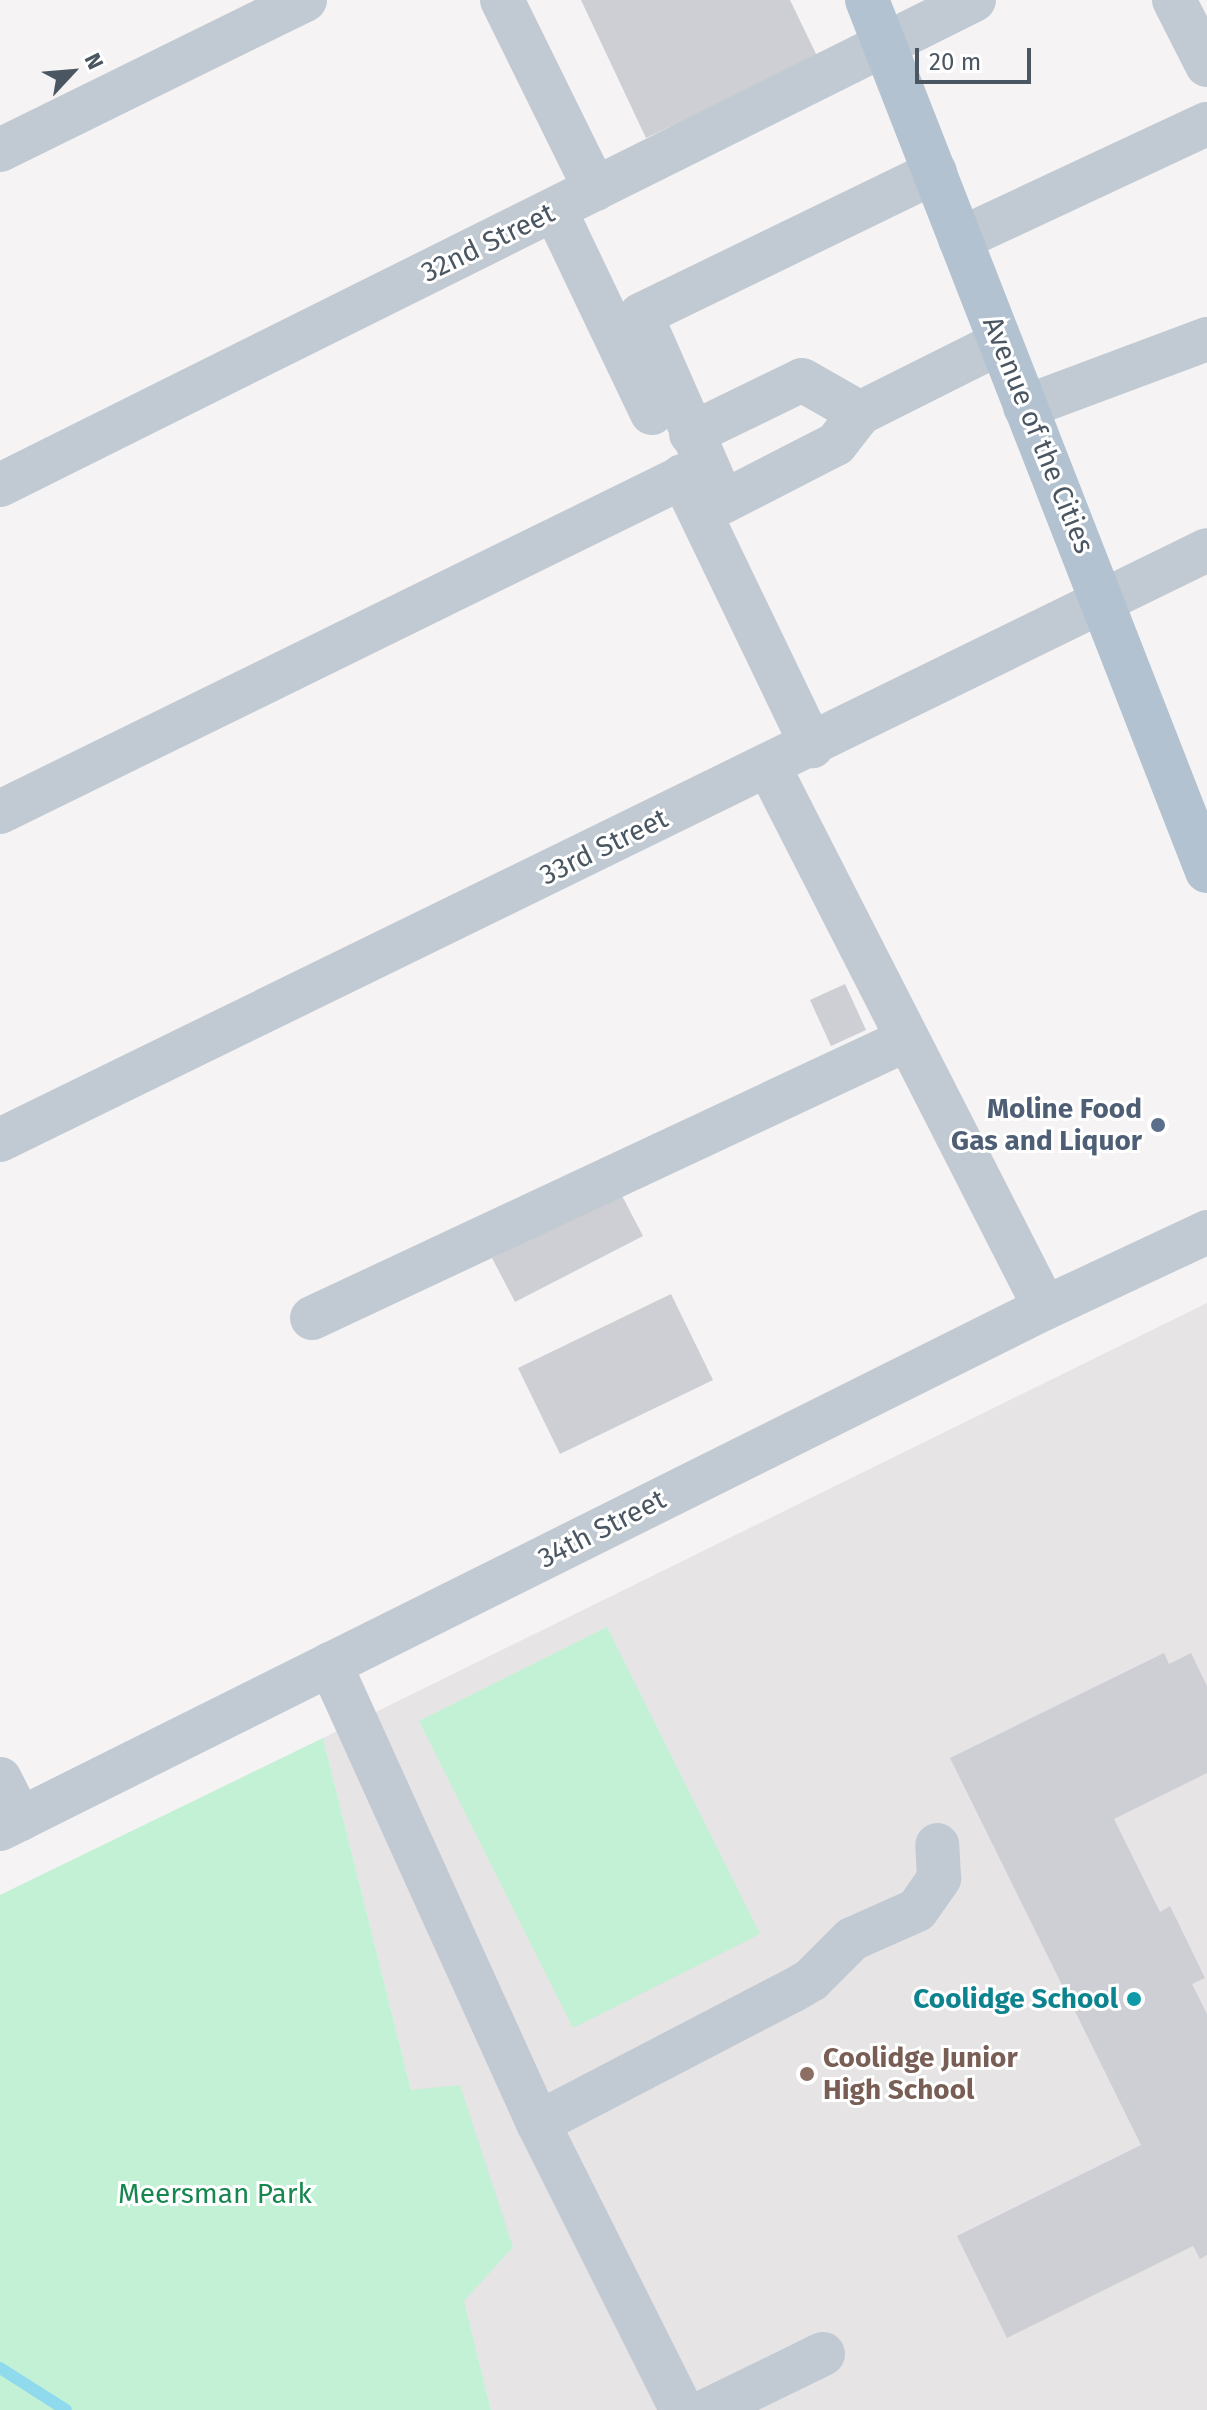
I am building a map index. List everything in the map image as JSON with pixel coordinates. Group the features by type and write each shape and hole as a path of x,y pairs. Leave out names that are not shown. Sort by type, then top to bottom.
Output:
{"main road":[{"name":"Avenue of the Cities","path":"867,0 1207,871"}],"street":[{"path":"0,150 305,0"},
{"path":"502,0 595,189"},
{"name":"32nd Street","path":"0,485 886,47 974,0"},
{"path":"1174,0 1207,65"},
{"path":"960,239 1207,124"},
{"path":"935,172 641,315 723,502 836,444 860,413 1000,343"},
{"path":"555,210 812,746"},
{"path":"1025,407 1207,339"},
{"path":"691,434 802,380 860,413"},
{"path":"0,812 683,477"},
{"name":"33rd Street","path":"0,1140 812,746 1207,550"},
{"path":"769,767 1045,1308"},
{"path":"312,1318 906,1040"},
{"name":"34th Street","path":"10,1824 1045,1308 1207,1232"},
{"path":"330,1664 538,2123 682,2410"},
{"path":"0,1779 10,1824"},
{"path":"538,2123 792,1991 811,1980 852,1939 917,1910 939,1878 937,1845"},
{"path":"708,2410 823,2354"}],"shaded area":[{"name":"Coolidge Junior High School","path":"1207,1303 1207,2410 491,2410 323,1738"}],"green space":[{"path":"607,1627 760,1934 573,2028 419,1721"},
{"name":"Meersman Park","path":"323,1738 411,2090 460,2085 513,2247 464,2301 491,2410 0,2410 0,1895"}],"building":[{"path":"581,0 790,0 818,58 646,138"},
{"path":"845,984 866,1030 831,1046 810,1000"},
{"path":"620,1192 643,1236 515,1302 492,1258"},
{"path":"671,1294 713,1380 560,1454 518,1368"},
{"name":"Coolidge School","path":"1164,1653 1169,1664 1191,1653 1207,1686 1207,1773 1114,1819 1160,1912 1170,1906 1205,1978 1192,1984 1207,2014 1207,2255 1200,2259 1193,2246 1007,2338 957,2236 1141,2145 950,1758"}],"waterway":[{"path":"0,2368 66,2410"}],"place":[{"name":"Moline Food Gas and Liquor","path":"1158,1125"},
{"name":"Coolidge School","path":"1134,1999"},
{"name":"Coolidge Junior High School","path":"807,2074"}]}
